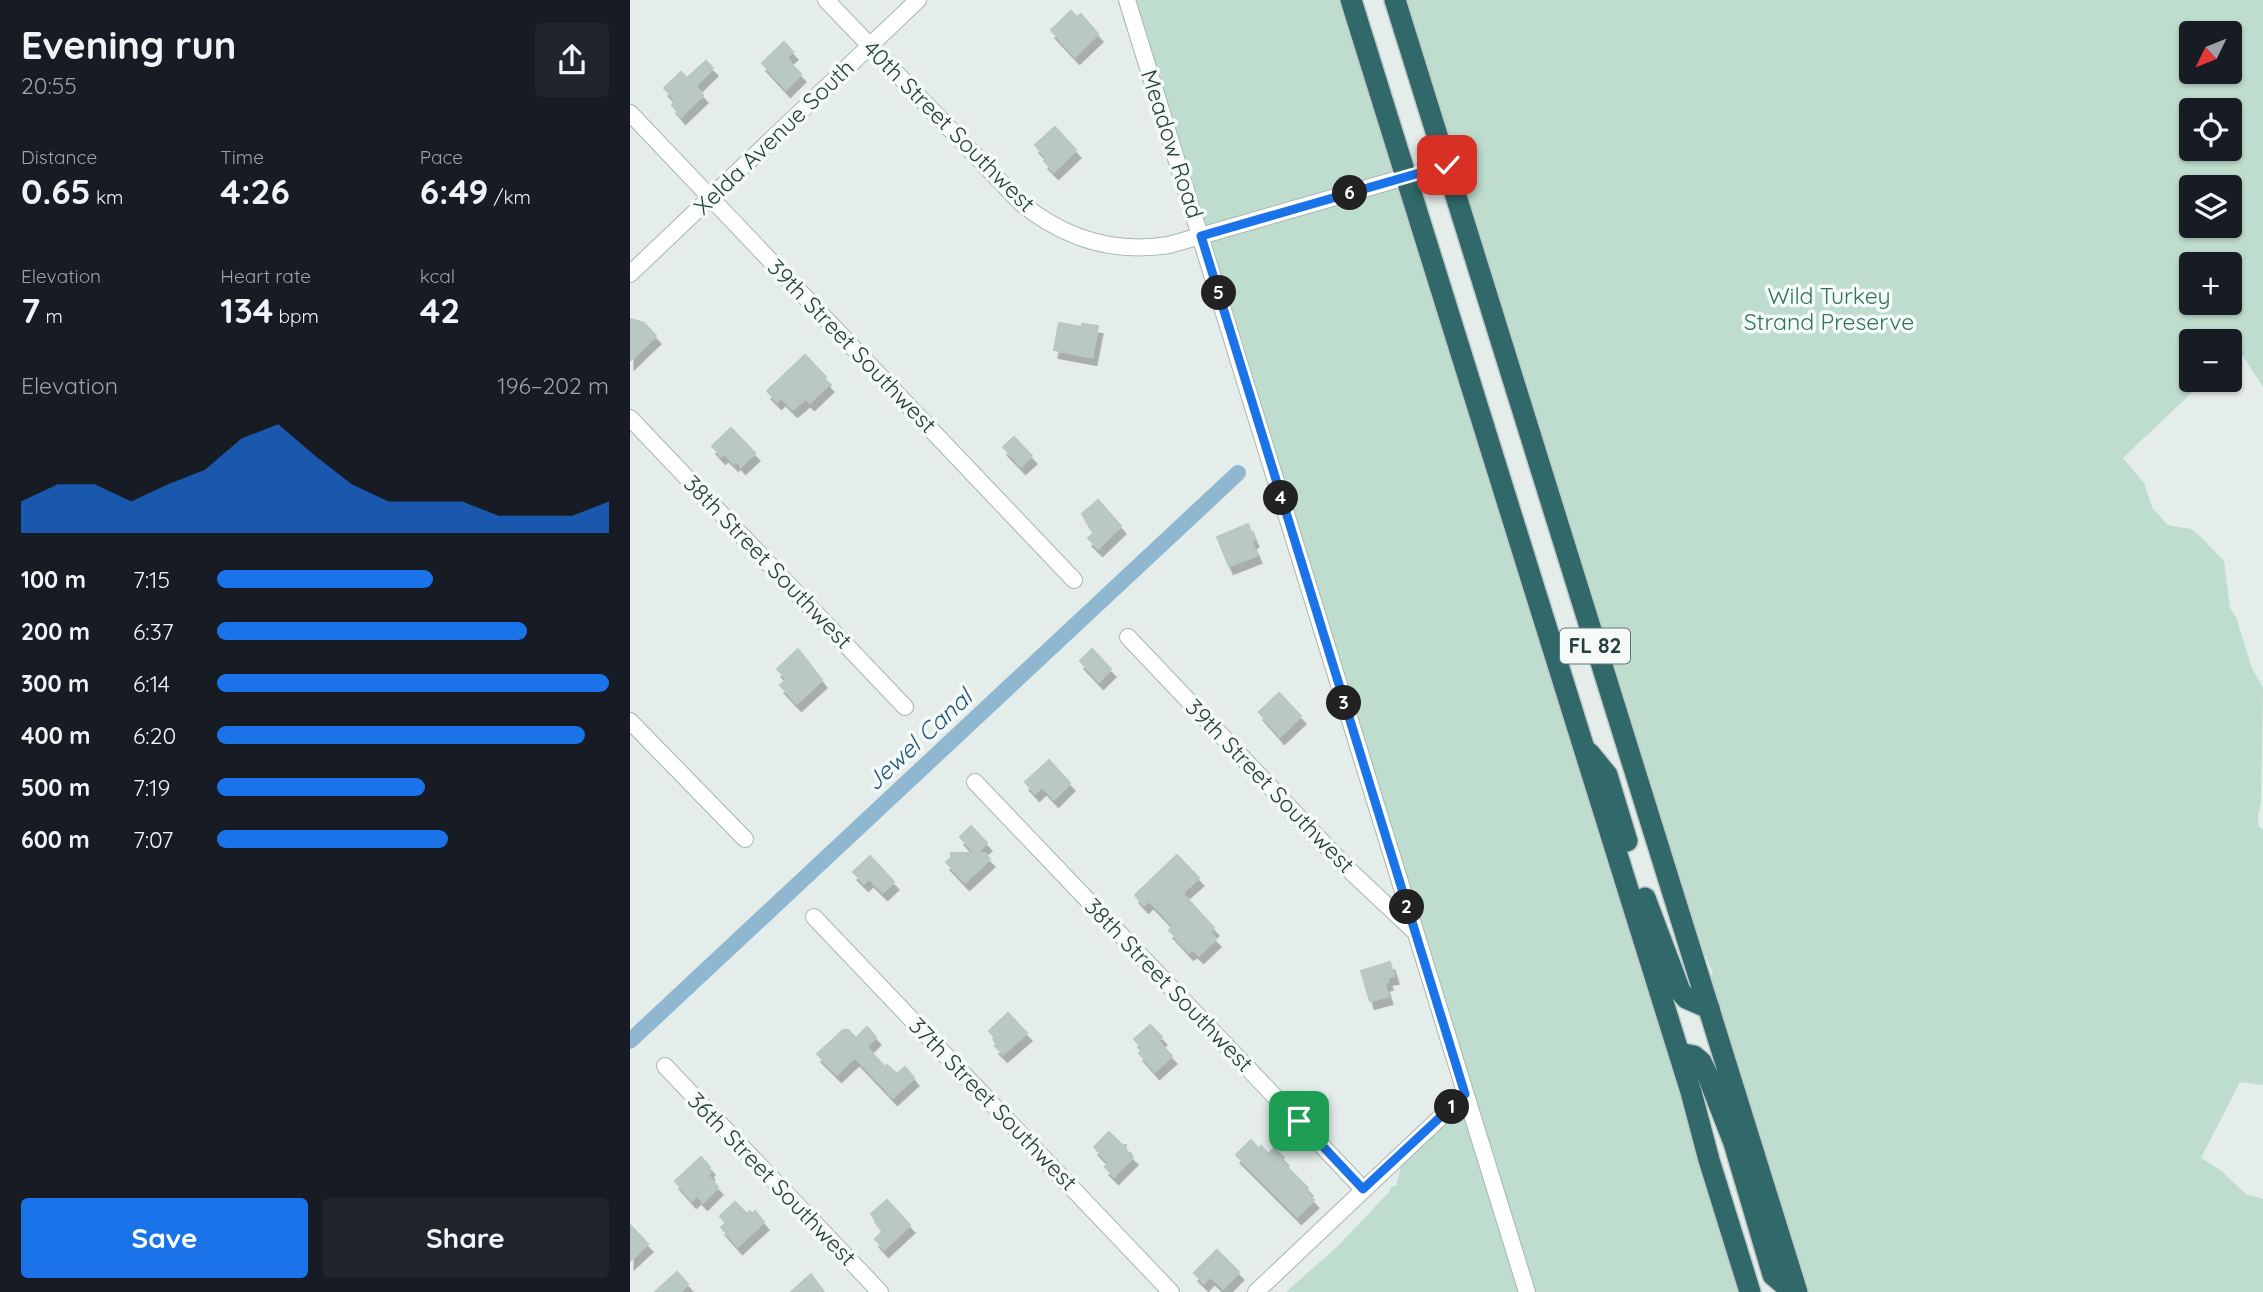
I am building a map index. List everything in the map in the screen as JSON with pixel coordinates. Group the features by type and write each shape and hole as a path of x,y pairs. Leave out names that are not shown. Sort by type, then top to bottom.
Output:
{"highway":[{"name":"FL 82","path":"1351,0 1679,1053 1750,1292"},
{"name":"FL 82","path":"1395,0 1795,1292"},
{"path":"1583,746 1607,775 1648,909 1673,976 1686,998 1709,1008"},
{"path":"1679,1053 1694,1056 1701,1062 1708,1076 1734,1143 1773,1275 1795,1292"}],"street":[{"name":"40th Street Southwest","path":"825,0 1021,203 1050,225 1088,242 1132,248 1169,244 1447,165"},
{"name":"Xelda Avenue South","path":"630,274 918,0"},
{"name":"Meadow Road","path":"1126,0 1527,1292"},
{"name":"39th Street Southwest","path":"630,113 1074,580"},
{"name":"38th Street Southwest","path":"630,418 905,707"},
{"name":"39th Street Southwest","path":"1128,637 1347,868 1415,932"},
{"path":"630,721 745,839"},
{"name":"38th Street Southwest","path":"975,782 1363,1189"},
{"name":"37th Street Southwest","path":"814,917 1171,1292"},
{"name":"36th Street Southwest","path":"665,1066 880,1292"},
{"path":"1256,1292 1465,1094"}],"green space":[{"path":"1122,0 1342,0 1574,744 1572,746 1576,751 1671,1054 1669,1059 1673,1060 1742,1292 1286,1292 1339,1245 1389,1192 1391,1186 1396,1186 1404,1153 1474,1092 1233,337"},
{"name":"Wild Turkey Strand Preserve","path":"1404,0 2263,0 2263,387 2242,355 2242,329 2179,329 2179,392 2192,392 2123,458 2144,483 2153,509 2168,525 2191,529 2224,561 2230,608 2236,617 2252,668 2263,688 2261,803 2258,816 2259,827 2263,829 2263,1085 2240,1082 2201,1158 2219,1169 2246,1194 2263,1199 2263,1292 1806,1292 1717,1008 1719,1003 1715,1002 1708,978 1713,974 1706,956 1697,945"}],"building":[{"path":"1071,11 1077,17 1081,14 1098,34 1075,56 1051,30"},
{"path":"784,42 793,52 786,58 801,74 786,89 762,63"},
{"path":"706,61 713,68 695,86 703,95 681,116 672,105 676,101 664,88 681,72 687,78"},
{"path":"1055,127 1076,150 1054,171 1044,161 1047,158 1035,145"},
{"path":"630,319 644,323 656,336 630,361"},
{"path":"1059,323 1082,327 1082,324 1098,326 1092,357 1054,350"},
{"path":"805,355 826,377 824,379 829,384 810,402 806,398 793,409 781,397 777,401 767,391"},
{"path":"731,428 755,453 741,466 724,453 721,456 712,446"},
{"path":"1014,437 1032,456 1021,466 1003,447"},
{"path":"1098,500 1121,526 1098,548 1088,538 1094,533 1082,514"},
{"path":"1248,524 1257,555 1229,566 1217,537"},
{"path":"798,649 822,680 797,703 780,685 787,679 777,669"},
{"path":"1092,649 1111,669 1099,681 1080,661"},
{"path":"1279,693 1301,716 1280,736 1259,712"},
{"path":"1049,760 1070,783 1054,799 1042,786 1035,793 1025,782"},
{"path":"971,826 987,843 976,853 984,853 990,859 965,882 946,862 951,858 951,853 975,853 960,837"},
{"path":"1177,855 1199,878 1182,893 1214,928 1209,932 1216,939 1199,955 1193,949 1189,952 1169,930 1174,926 1149,900 1144,905 1135,895"},
{"path":"870,856 894,882 883,892 869,878 864,883 853,872"},
{"path":"1390,962 1394,976 1387,977 1388,982 1384,983 1388,996 1370,1001 1361,971"},
{"path":"1008,1013 1027,1033 1003,1054 995,1046 996,1039 989,1031"},
{"path":"1150,1025 1162,1037 1158,1041 1172,1056 1155,1071 1139,1053 1143,1049 1134,1039"},
{"path":"867,1027 876,1037 866,1047 885,1067 887,1065 897,1074 905,1067 914,1078 893,1097 855,1057 837,1074 817,1054 843,1030 848,1030 856,1038"},
{"path":"1109,1132 1122,1145 1126,1145 1126,1150 1133,1157 1114,1176 1105,1167 1109,1163 1094,1147"},
{"path":"1251,1140 1268,1154 1274,1148 1284,1158 1281,1161 1308,1188 1305,1191 1314,1200 1297,1216 1236,1155"},
{"path":"701,1157 710,1167 707,1175 718,1187 703,1202 697,1195 692,1200 675,1181"},
{"path":"887,1200 910,1225 884,1249 875,1239 883,1231 871,1214"},
{"path":"735,1202 747,1214 755,1211 764,1222 738,1246 721,1227 726,1223 720,1216"},
{"path":"630,1225 648,1244 630,1261"},
{"path":"1217,1250 1239,1272 1223,1288 1210,1276 1204,1283 1194,1273"},
{"path":"677,1272 688,1284 680,1292 655,1292"},
{"path":"811,1274 824,1292 791,1292"}],"waterway":[{"name":"Jewel Canal","path":"630,1041 1238,473"}],"route":[{"path":"1299,1121 1363,1189 1465,1094 1201,236 1447,165"}]}
